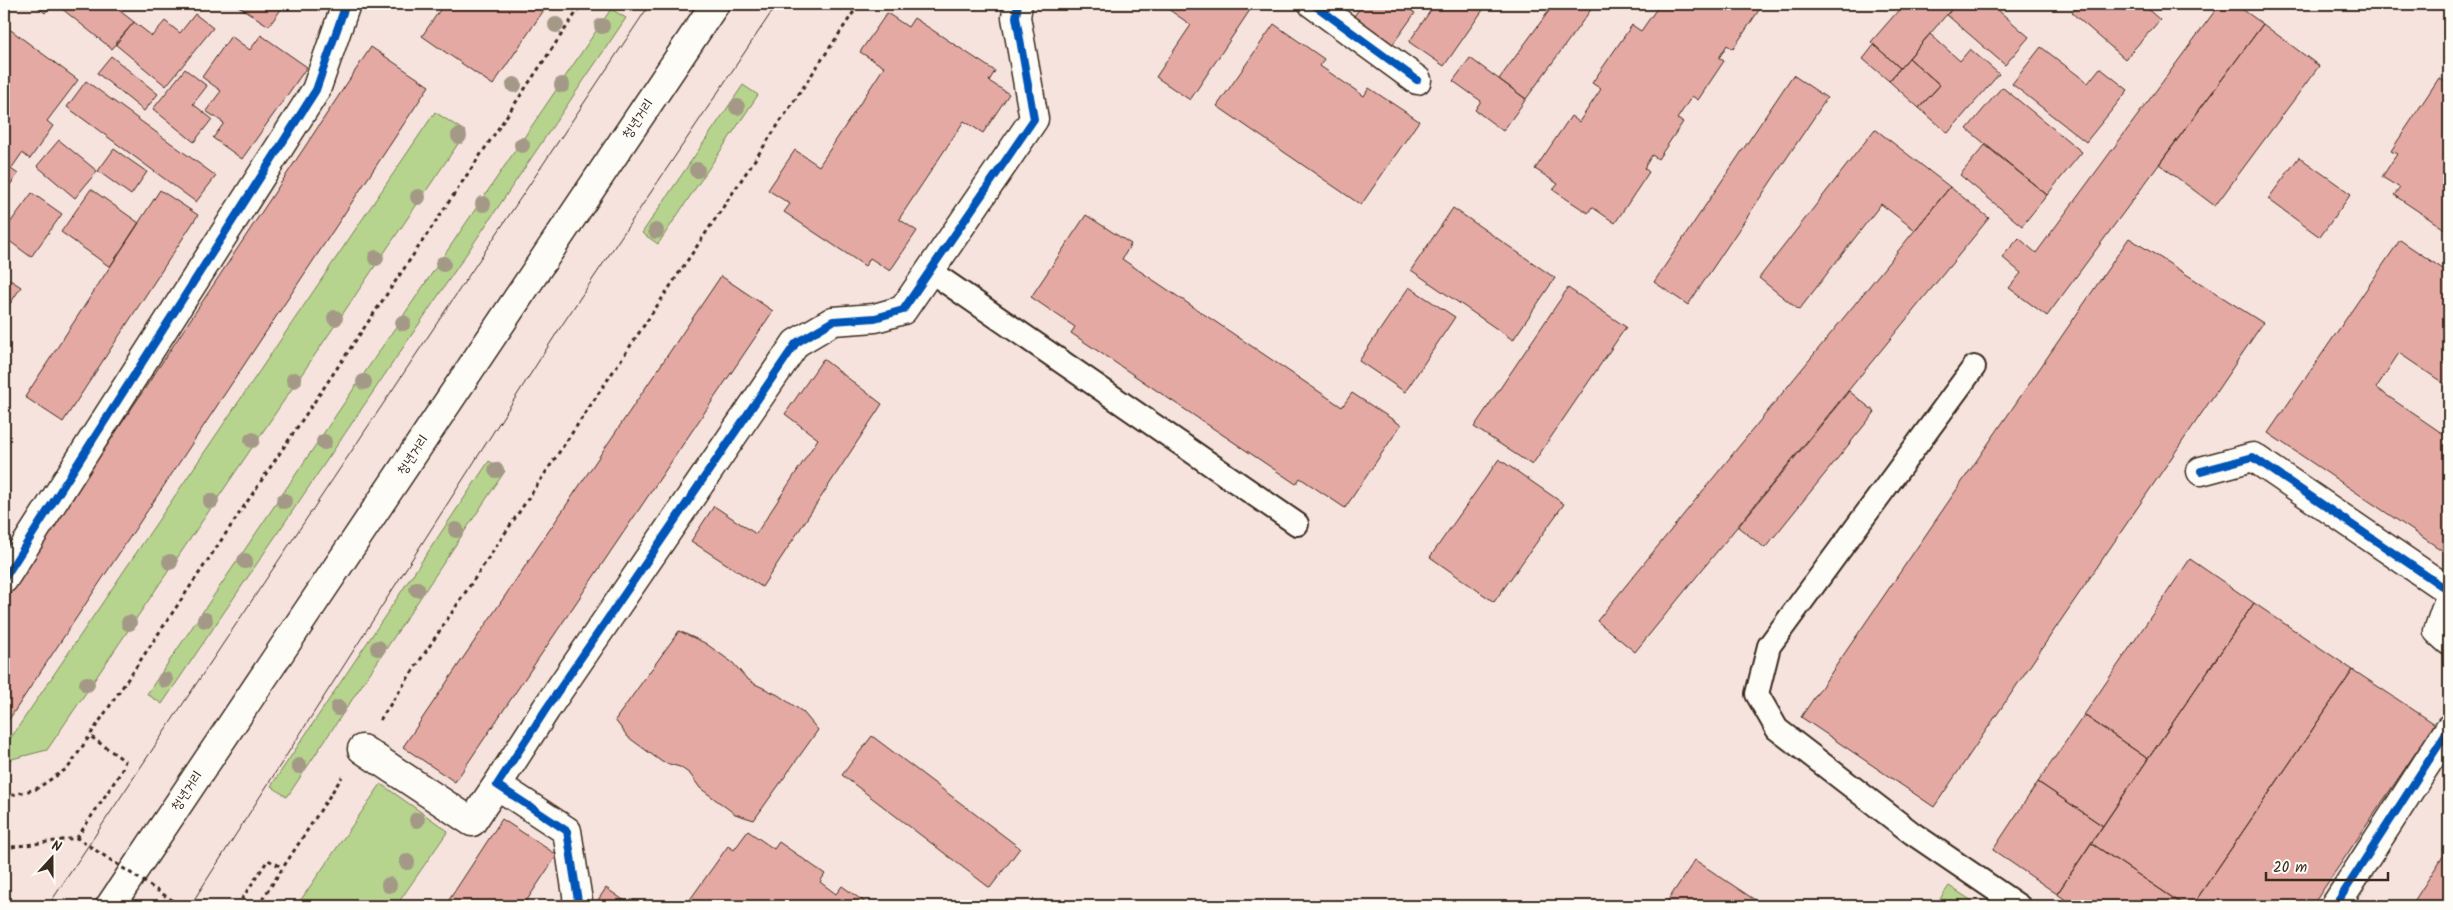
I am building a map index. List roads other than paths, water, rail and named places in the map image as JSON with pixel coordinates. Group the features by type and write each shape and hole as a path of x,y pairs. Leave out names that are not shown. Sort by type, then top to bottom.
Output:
{"street":[{"path":"4,579 316,90 346,4"},
{"name":"청년거리","path":"110,906 716,4"},
{"path":"362,748 472,822 546,709 796,343 833,321 875,318 904,310 1034,119 1016,17 1018,4"},
{"path":"1313,4 1417,80"},
{"path":"2201,472 2253,457 2449,591"},
{"path":"2449,600 2438,631 2449,640"},
{"path":"2335,906 2449,729"},
{"path":"497,785 567,831 578,901 575,906"}],"lane":[{"path":"930,271 1297,524"},
{"path":"1974,367 1769,646 1757,694 1777,729 1912,832 2019,906"}],"tram line":[{"path":"48,906 650,4"},
{"path":"190,906 558,331 777,4"}]}
